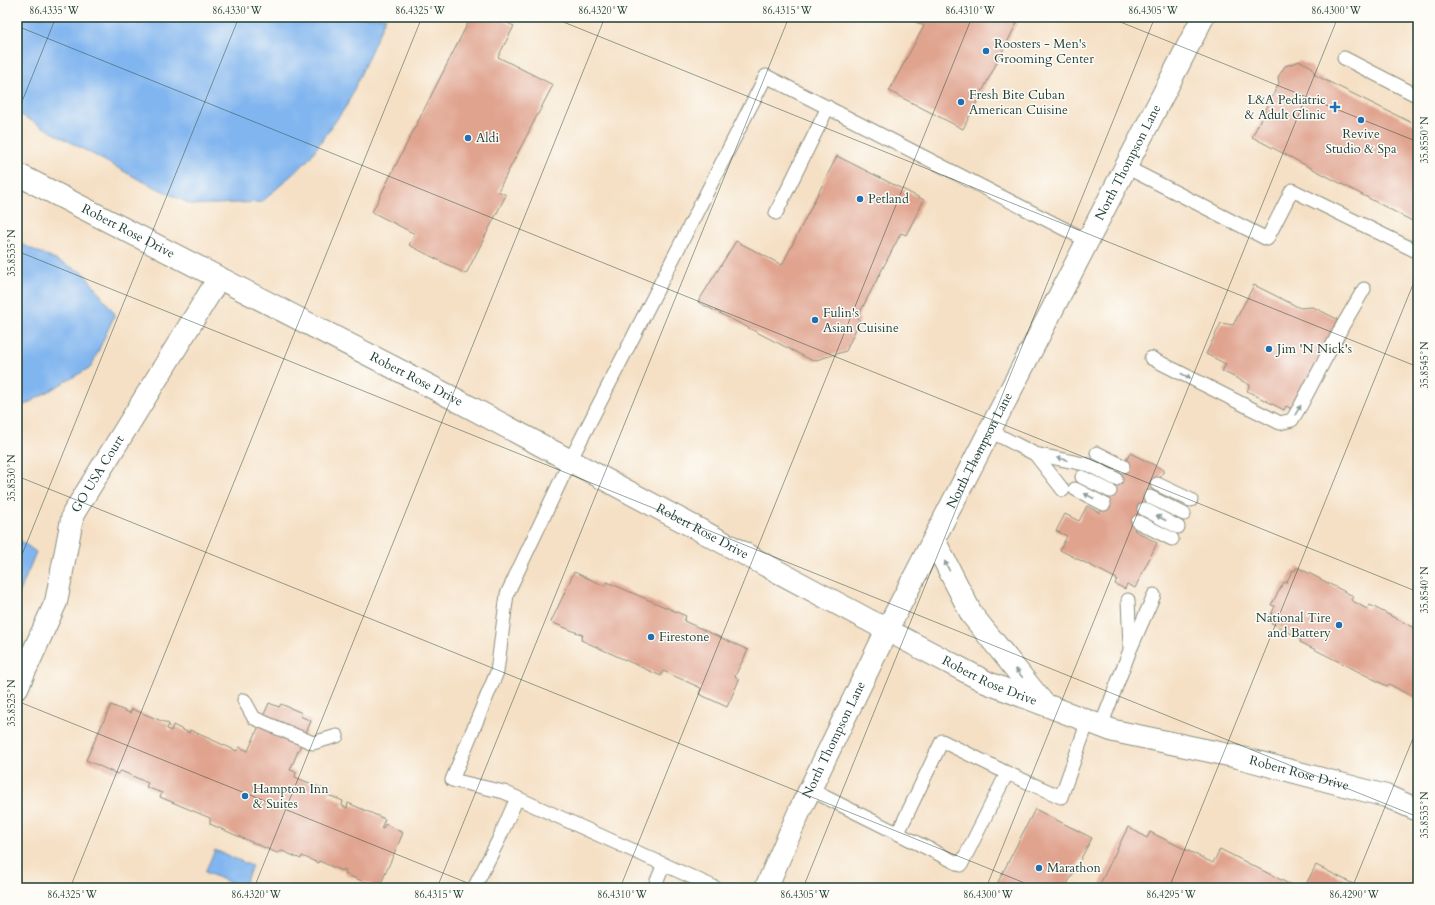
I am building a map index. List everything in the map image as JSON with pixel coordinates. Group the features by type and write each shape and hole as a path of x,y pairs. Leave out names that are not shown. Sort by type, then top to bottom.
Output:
{"street":[{"name":"North Thompson Lane","path":"766,888 810,789 887,630 1203,17"},
{"name":"Robert Rose Drive","path":"17,174 449,396 988,683 1114,731 1238,757 1386,796 1417,807"},
{"name":"GO USA Court","path":"17,688 56,602 73,514 219,278"},
{"path":"934,540 972,615 1043,704"}],"lane":[{"path":"1344,58 1418,96"},
{"path":"716,888 504,792 452,780 497,672 507,594 570,461 766,76 1088,240"},
{"path":"776,213 828,107"},
{"path":"1126,167 1267,239 1292,190 1418,252"},
{"path":"1151,358 1280,423 1292,420 1342,325 1364,288"},
{"path":"990,431 1035,454 1089,465 1116,479"},
{"path":"1097,453 1123,466"},
{"path":"1035,454 1069,489 1104,504"},
{"path":"1082,477 1110,491"},
{"path":"1157,484 1191,500"},
{"path":"1150,497 1184,514"},
{"path":"1138,522 1175,533 1144,509"},
{"path":"898,833 942,741 1007,773 1061,797 1130,650 1154,595"},
{"path":"1128,600 1130,650"},
{"path":"244,700 254,718 313,743 337,736"},
{"path":"810,789 961,865 1007,773"},
{"path":"474,888 498,841 517,798"},
{"path":"654,888 664,864"}],"water":[{"path":"17,17 386,17 347,105 308,160 262,202 192,205 138,179 17,113"},
{"path":"17,242 84,273 115,314 91,367 23,406 17,414"},
{"path":"17,538 36,552 17,599"},
{"path":"215,850 252,866 243,888 205,872"}],"building":[{"name":"Aldi","path":"471,17 496,17 514,26 498,57 553,85 498,191 506,195 466,274 409,245 415,234 372,212"},
{"path":"913,17 1020,17 963,129 889,91 924,26 912,20"},
{"path":"1300,61 1312,67 1315,75 1418,126 1418,224 1252,137 1279,83 1278,77 1285,66"},
{"path":"837,156 924,200 906,235 901,233 857,318 860,320 846,351 813,361 698,302 736,241 782,265"},
{"name":"Jim 'N Nick's","path":"1254,285 1300,308 1313,307 1337,319 1327,341 1333,344 1325,360 1319,357 1305,383 1311,386 1304,401 1297,398 1292,409 1286,406 1284,410 1247,391 1250,385 1222,371 1226,364 1206,354 1221,323 1233,325"},
{"path":"1130,453 1164,470 1134,530 1157,543 1135,588 1127,584 1125,589 1115,584 1117,579 1060,550 1067,536 1056,531 1065,514 1079,521 1087,506 1100,513"},
{"path":"1297,567 1353,596 1351,600 1367,609 1370,605 1418,630 1418,700 1389,684 1387,686 1300,642 1301,639 1268,621 1275,606 1271,605 1284,582 1286,583 1293,570 1295,571"},
{"name":"Firestone","path":"574,572 605,586 607,582 686,616 684,621 748,650 735,676 739,680 727,707 699,694 701,688 663,671 661,676 581,640 583,635 551,622"},
{"name":"Hampton Inn & Suites","path":"269,703 279,707 281,704 302,713 300,716 311,721 290,770 296,772 295,777 329,791 328,795 343,801 342,806 347,808 348,803 385,819 381,828 383,829 385,824 403,833 379,888 345,874 346,870 343,869 342,871 319,861 318,863 302,856 301,859 282,851 277,853 210,824 210,818 160,797 162,793 146,787 148,783 121,771 117,774 86,760 111,705 130,713 132,709 169,724 167,729 171,731 173,725 189,733 190,730 237,751 239,747 248,751"},
{"path":"1035,809 1092,838 1065,888 995,888"},
{"path":"1128,827 1147,838 1150,832 1213,863 1220,849 1297,888 1098,888"},
{"path":"1316,865 1361,888 1304,888"}],"place":[{"name":"Roosters - Men's Grooming Center","path":"986,51"},
{"name":"Fresh Bite Cuban American Cuisine","path":"961,102"},
{"name":"L&A Pediatric & Adult Clinic","path":"1335,107"},
{"name":"Revive Studio & Spa","path":"1361,120"},
{"name":"Aldi","path":"468,138"},
{"name":"Petland","path":"860,199"},
{"name":"Fulin's Asian Cuisine","path":"815,320"},
{"name":"Jim 'N Nick's","path":"1269,349"},
{"name":"National Tire and Battery","path":"1339,625"},
{"name":"Firestone","path":"651,637"},
{"name":"Hampton Inn & Suites","path":"245,796"},
{"name":"Marathon","path":"1039,868"}]}
